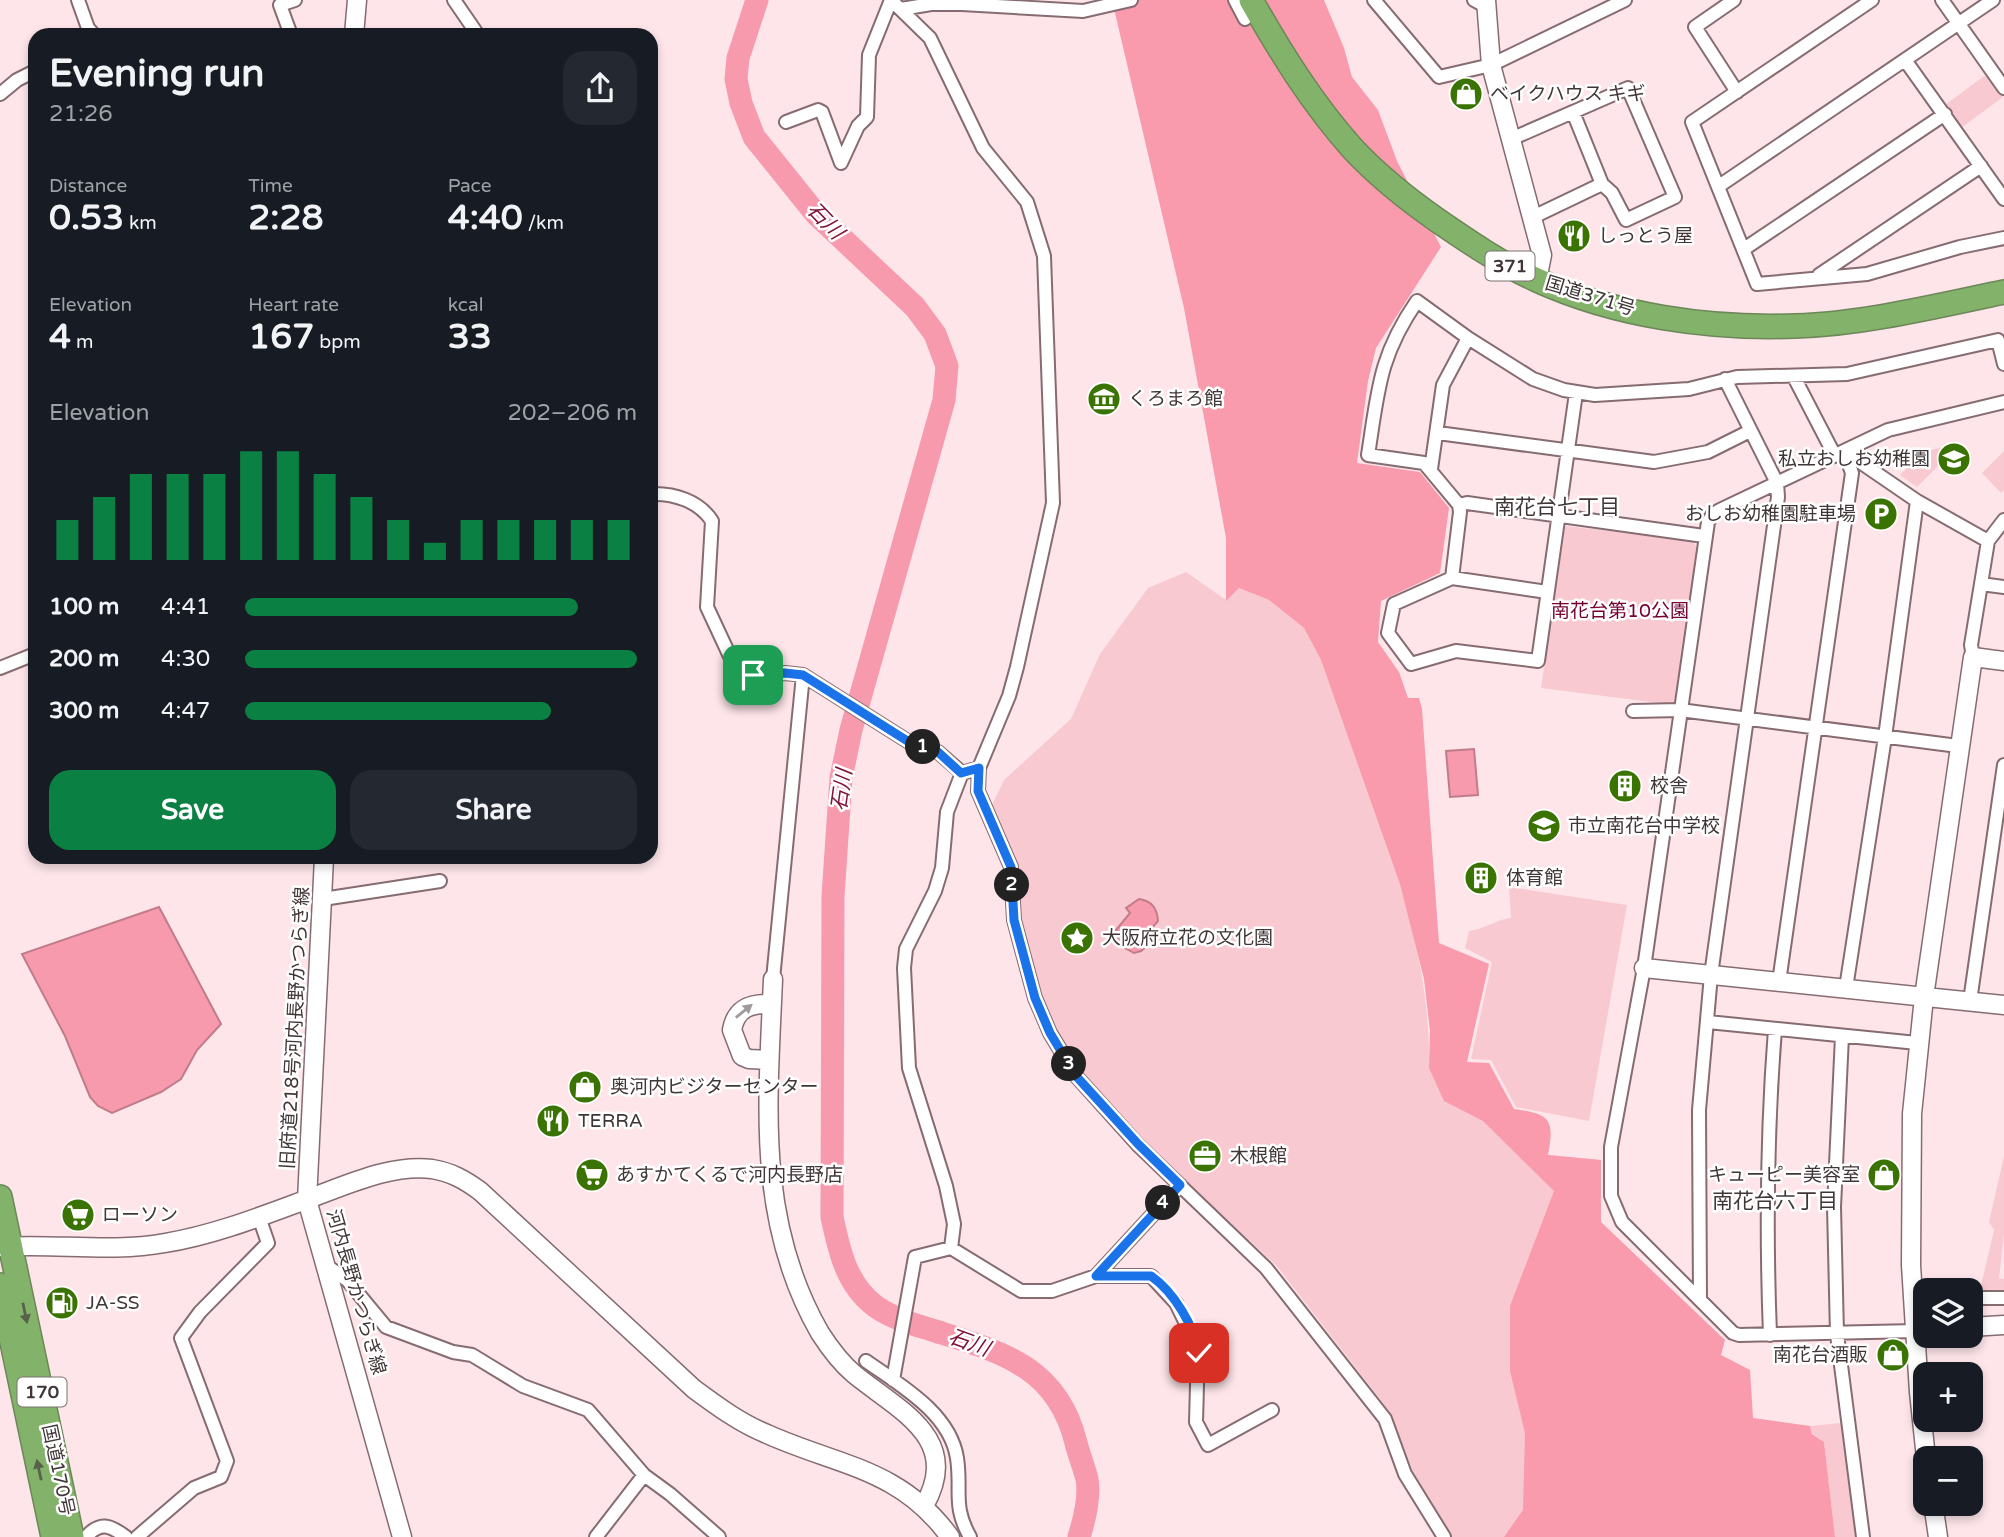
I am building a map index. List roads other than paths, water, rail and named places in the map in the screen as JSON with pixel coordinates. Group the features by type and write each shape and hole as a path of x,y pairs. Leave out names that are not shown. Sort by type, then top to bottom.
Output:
{"highway":[{"name":"国道371号","path":"1248,10 1353,150 1420,208 1474,246 1537,280 1603,304 1699,324 1798,326 1877,316 2004,292"},
{"name":"371","path":"1877,316 1948,290 2004,276"},
{"name":"371","path":"1798,326 1851,328 1901,324 2004,306"},
{"name":"国道170号","path":"0,1197 5,1247 72,1537"},
{"name":"国道170号","path":"0,1285 53,1537"}],"street":[{"path":"78,0 88,28"},
{"path":"354,28 356,0"},
{"path":"454,0 473,28"},
{"path":"786,122 818,110 822,112 841,163 858,126 867,117 869,55 891,0 930,38 983,148 1027,202 1044,256 1053,503 1009,696 979,768 978,791 1011,867 1014,920 1035,998 1050,1033 1076,1076 1131,1137 1266,1268 1385,1419 1405,1474 1444,1537"},
{"path":"901,9 931,4 962,4 1083,11 1131,0"},
{"path":"1235,0 1248,10"},
{"path":"1374,0 1439,77 1491,65 1625,0"},
{"path":"1734,0 1695,27 1737,92"},
{"path":"1872,0 1692,122 1758,284 1867,274 1960,247 2004,238"},
{"path":"1942,0 2003,83"},
{"path":"1719,186 1993,0"},
{"path":"287,1 280,5 288,28"},
{"path":"1482,2 1491,65 1542,256 1537,280"},
{"path":"1905,60 2004,198"},
{"path":"0,94 28,74"},
{"path":"1511,139 1573,111 1628,88 1675,197 1626,220 1612,193 1602,184 1573,111"},
{"path":"1744,249 1945,114"},
{"path":"1817,277 1981,166"},
{"path":"1531,218 1602,184"},
{"path":"1452,578 1459,505 1424,463 1368,455 1382,365 1401,324 1417,301 1468,338 1533,379 1549,386 1595,395 1689,389 1725,379 1847,374 1998,340 2004,364"},
{"path":"1431,469 1446,376 1468,338"},
{"path":"1779,982 1852,472 1794,377"},
{"path":"1700,1299 1699,1110 1709,1022 1711,975 1778,497 1777,483 1725,379"},
{"path":"1547,593 1452,578 1394,604 1388,633 1410,664 1455,651 1538,661 1577,393"},
{"path":"1913,1330 1770,1335 1733,1333 1622,1222 1611,1196 1611,1147 1644,968 1704,536 1713,514 1888,430 2004,402"},
{"path":"1438,433 1569,453 1654,462 1708,452 1750,431"},
{"path":"1839,454 1988,541"},
{"path":"658,494 680,497 706,512 712,521 707,607 734,664 742,672 753,675 785,673 809,678 909,742 938,752 961,773"},
{"path":"1846,988 1885,737 1917,501"},
{"path":"1459,505 1467,503 1704,536"},
{"path":"1913,1279 1910,1174 1917,1043 1973,657 1971,645 1988,541 2004,520"},
{"path":"1981,584 2004,587"},
{"path":"0,668 28,657"},
{"path":"1973,657 2004,662"},
{"path":"809,678 773,979 767,1116 771,1180 790,1263 808,1310 840,1360 851,1372 916,1422 930,1441 936,1475 933,1490 924,1506"},
{"path":"1633,711 1681,710 1958,746"},
{"path":"1970,1001 2004,765"},
{"path":"961,773 979,768"},
{"path":"951,1248 954,1224 946,1186 909,1068 904,968 906,949 942,868 947,812 961,773"},
{"name":"旧府道218号河内長野かつらぎ線","path":"307,1200 324,864"},
{"path":"323,899 440,881"},
{"path":"1644,968 2004,1005"},
{"path":"769,1060 742,1056 732,1030 736,1016 747,1007 754,1003 772,1004"},
{"path":"1709,1022 1917,1043"},
{"path":"1770,1335 1767,1198 1775,1029"},
{"path":"1842,1036 1834,1207 1837,1334 1863,1537"},
{"path":"307,1200 365,1178 415,1169 432,1169 463,1179 480,1191 694,1389 714,1404 767,1435 874,1474 911,1495 950,1537"},
{"path":"1096,1276 1180,1185"},
{"name":"河内長野かつらぎ線","path":"5,1247 122,1249 166,1243 259,1217 307,1200 402,1537"},
{"path":"136,1537 194,1488 221,1477 225,1468 227,1461 181,1338 200,1312 268,1243 259,1217"},
{"path":"893,1380 915,1256 951,1248 1021,1291 1052,1291 1096,1276 1151,1276 1176,1303 1198,1348 1196,1422 1208,1445 1272,1410"},
{"path":"327,1266 347,1280 386,1327 453,1352 472,1355 523,1387 588,1410 644,1475 719,1537"},
{"path":"1983,1298 2004,1298"},
{"path":"1983,1326 2004,1325"},
{"path":"1920,1348 1919,1392 1925,1446"},
{"path":"866,1361 893,1380 944,1424 957,1458 959,1514 970,1537"},
{"path":"596,1537 644,1475"},
{"path":"1935,1516 1938,1537"},
{"path":"86,1537 93,1529 103,1525 113,1527 126,1537"}],"waterway":[{"name":"石川","path":"757,0 738,58 736,79 741,103 754,137 816,214 915,307 935,334 947,366 944,400 851,730 841,778 833,896 832,1217 850,1277 875,1306 901,1320 1000,1354 1039,1378 1055,1395 1067,1416 1087,1479 1085,1516 1079,1537"}],"place":[{"name":"ベイクハウス キギ","path":"1466,94"},
{"name":"しっとう屋","path":"1574,236"},
{"name":"くろまろ館","path":"1104,399"},
{"name":"私立おしお幼稚園","path":"1954,459"},
{"name":"おしお幼稚園駐車場","path":"1881,514"},
{"name":"校舎","path":"1625,786"},
{"name":"市立南花台中学校","path":"1544,826"},
{"name":"体育館","path":"1481,878"},
{"name":"大阪府立花の文化園","path":"1077,938"},
{"name":"奥河内ビジターセンター","path":"585,1087"},
{"name":"TERRA","path":"553,1121"},
{"name":"木根館","path":"1205,1156"},
{"name":"あすかてくるで河内長野店","path":"592,1175"},
{"name":"キューピー美容室","path":"1884,1175"},
{"name":"ローソン","path":"78,1215"},
{"name":"JA-SS","path":"62,1303"},
{"name":"南花台酒販","path":"1893,1355"}],"district":[{"name":"南花台七丁目","path":"1557,507"},
{"name":"南花台六丁目","path":"1775,1201"}],"park label":[{"name":"南花台第10公園","path":"1620,611"}]}
